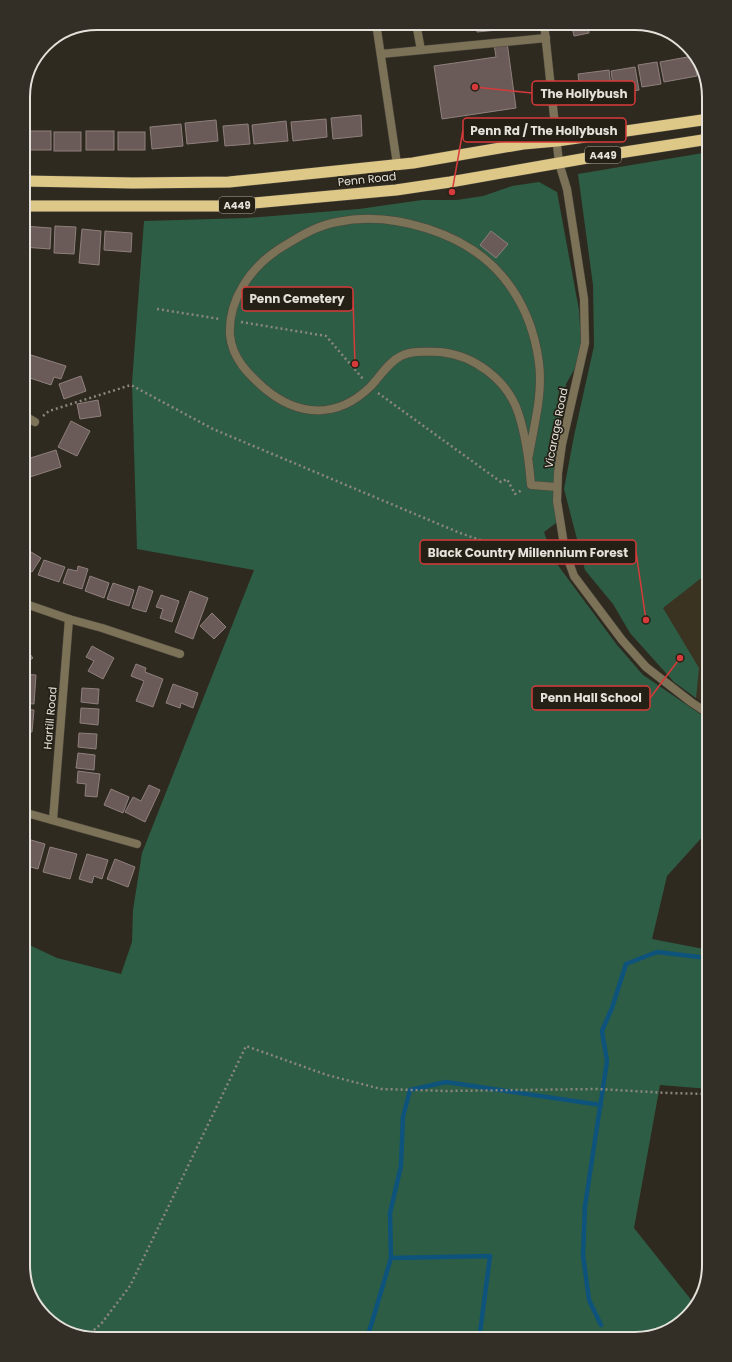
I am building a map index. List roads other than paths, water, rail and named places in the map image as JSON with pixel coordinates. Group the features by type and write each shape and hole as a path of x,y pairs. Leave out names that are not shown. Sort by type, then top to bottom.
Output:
{"highway":[{"name":"Penn Road","path":"30,181 133,183 229,182 397,164 523,144 557,141 702,120"},
{"name":"Penn Road","path":"30,206 222,206 396,190 450,182 559,162 702,140"}],"street":[{"path":"377,30 397,164"},
{"path":"417,30 421,50"},
{"name":"Vicarage Road","path":"545,30 559,162 566,189 584,299 585,343 562,444 558,473 557,501 565,551 574,576 622,640 646,667 702,709"},
{"path":"381,54 546,38"},
{"path":"529,455 541,388 539,362 535,340 527,316 514,291 502,275 483,257 464,245 421,226 400,221 366,218 336,222 312,230 272,254 247,278 238,294 233,309 230,335 233,348 239,361 252,378 269,392 284,402 299,409 320,412 336,408 356,399 370,387 393,361 402,355 414,352 425,352 462,356 475,362 488,371 510,396 518,411 529,455 531,485 557,487"},
{"path":"30,420 35,422"},
{"path":"30,605 180,654"},
{"name":"Hartill Road","path":"53,820 69,619"},
{"path":"30,814 137,844"}],"waterway":[{"path":"601,1325 589,1300 583,1255 585,1206 607,1061 602,1031 612,1008 626,964 657,952 699,957"},
{"path":"391,1258 390,1213 401,1166 403,1117 410,1090 446,1082 601,1105"},
{"path":"369,1332 391,1258 490,1256 480,1332"}],"place":[{"name":"The Hollybush","path":"475,87"},
{"name":"Penn Rd / The Hollybush","path":"452,192"},
{"name":"Penn Cemetery","path":"355,364"},
{"name":"Black Country Millennium Forest","path":"646,620"},
{"name":"Penn Hall School","path":"680,658"}]}
